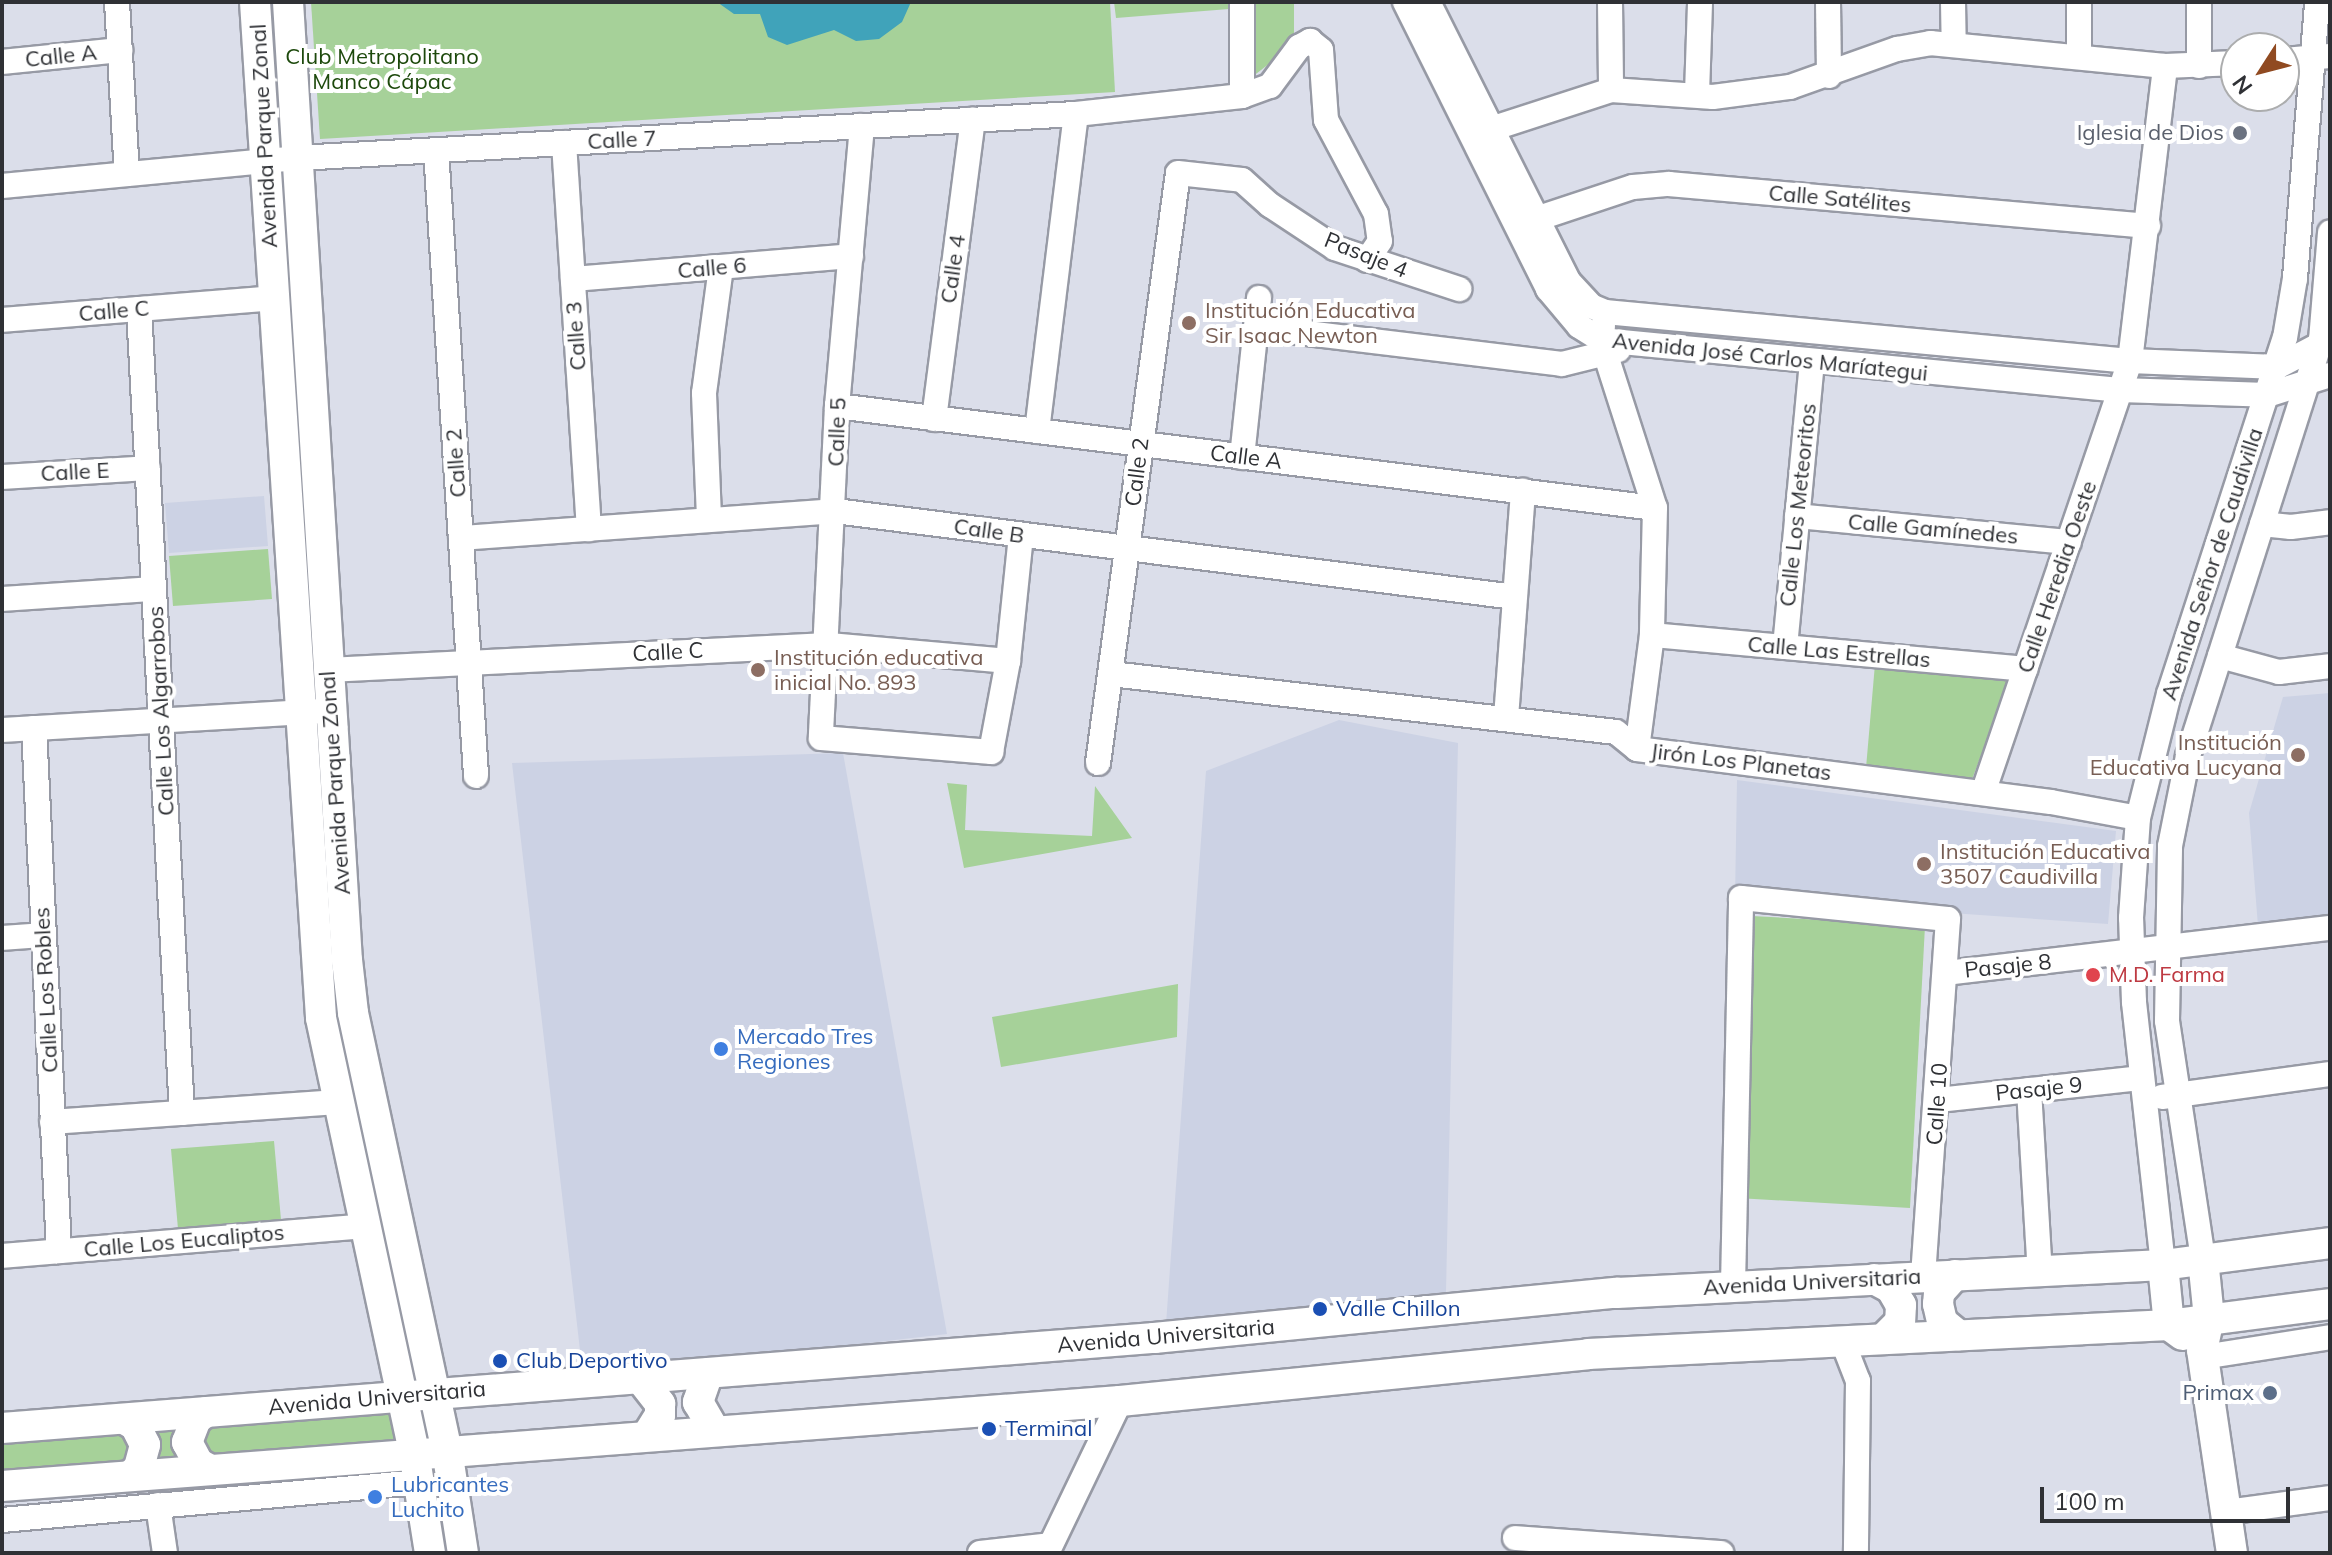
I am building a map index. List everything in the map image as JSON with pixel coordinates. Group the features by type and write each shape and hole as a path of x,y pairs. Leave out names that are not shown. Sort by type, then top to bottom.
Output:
{"main road":[{"name":"Avenida Parque Zonal","path":"255,2 298,713 321,1018 402,1395 430,1553"},
{"name":"Avenida Parque Zonal","path":"288,2 328,670 353,1013 447,1450 463,1553"},
{"name":"Avenida Universitaria","path":"9,1426 708,1373 1733,1286 2163,1265 2330,1243"},
{"name":"Avenida Señor de Caudivilla","path":"2203,1259 2209,1318 2202,1353 2232,1553"},
{"name":"Avenida Señor de Caudivilla","path":"2163,1265 2169,1325"},
{"path":"1955,1275 1939,1293 1938,1304 1942,1322 1958,1335"},
{"path":"1874,1279 1891,1288 1901,1305 1900,1322 1884,1338"},
{"path":"2,1486 209,1469 416,1467 447,1450 713,1428 1120,1401 1588,1354 2169,1325 2330,1304"},
{"path":"2169,1325 2202,1353"},
{"path":"708,1373 698,1402 713,1428"},
{"path":"640,1378 660,1404 660,1415 648,1434"},
{"path":"206,1412 189,1429 187,1442 198,1463 209,1469"},
{"path":"124,1419 135,1425 145,1445 145,1457 131,1475"}],"street":[{"path":"117,2 127,174"},
{"path":"1242,2 1242,96 1270,86 1299,47 1317,44 1326,120 1376,214 1380,241 1367,260"},
{"name":"Avenida José Carlos Maríategui","path":"1405,2 1548,289 1579,326 1603,347"},
{"name":"Avenida José Carlos Maríategui","path":"1428,2 1569,282 1591,306 1605,312 1640,316 2130,361 2277,367"},
{"path":"1610,2 1611,90"},
{"path":"1697,94 1700,2"},
{"path":"1828,2 1829,76"},
{"path":"1953,2 1954,41"},
{"path":"2079,2 2079,55"},
{"path":"2199,2 2199,66"},
{"name":"Avenida Señor de Caudivilla","path":"2163,1265 2141,1077 2132,953 2138,818 2169,694 2277,367 2295,278 2321,57 2317,2"},
{"path":"1491,129 1611,90 1751,94 1829,76 1897,49 1954,41 2165,66 2220,64"},
{"name":"Calle A","path":"2,62 120,50"},
{"path":"2300,59 2321,57"},
{"name":"Calle Heredia Oeste","path":"1983,793 2130,361 2165,66"},
{"name":"Calle 7","path":"2,186 298,158 1076,114 1242,96"},
{"path":"1037,431 1076,114"},
{"name":"Calle 4","path":"934,419 973,120"},
{"name":"Calle 5","path":"862,126 837,406 829,645 821,738 984,755 995,747 1008,661"},
{"name":"Calle 3","path":"564,143 589,529"},
{"name":"Calle 2","path":"436,150 476,776"},
{"name":"Pasaje 4","path":"1174,180 1186,172 1242,180 1270,205 1335,248 1459,289"},
{"name":"Calle 2","path":"1098,763 1174,180"},
{"name":"Calle Satélites","path":"1536,219 1633,187 1669,184 2148,226"},
{"name":"Avenida Señor de Caudivilla","path":"2203,1259 2170,1052 2165,949 2176,808 2262,524 2320,376 2326,340 2330,232"},
{"name":"Calle 6","path":"573,279 851,256"},
{"path":"709,518 704,393 721,267"},
{"name":"Calle C","path":"2,320 273,298"},
{"path":"1242,457 1259,298"},
{"name":"Calle Los Algarrobos","path":"139,309 182,1113"},
{"path":"1605,312 1603,347 1655,508 1652,635 1637,749"},
{"path":"1257,327 1562,364 1603,347 1634,344 1640,316"},
{"path":"2277,367 2326,340"},
{"name":"Avenida José Carlos Maríategui","path":"1634,344 2120,390 2267,395 2320,376"},
{"name":"Calle Los Meteoritos","path":"1785,647 1812,363"},
{"name":"Calle A","path":"837,406 1655,508"},
{"name":"Calle E","path":"2,477 148,468"},
{"path":"1506,718 1523,491"},
{"name":"Calle B","path":"461,538 835,511 1515,597"},
{"name":"Calle Gamínedes","path":"1797,516 2069,542"},
{"path":"2262,524 2291,527 2330,522"},
{"path":"1008,661 1021,535"},
{"path":"2,599 154,589"},
{"name":"Calle Las Estrellas","path":"1652,635 2025,669"},
{"name":"Calle C","path":"328,670 829,645 1008,661"},
{"path":"2220,656 2279,672 2330,666"},
{"name":"Jirón Los Planetas","path":"1111,674 1616,732 1637,749 1983,793 2138,818"},
{"path":"2,730 331,711"},
{"name":"Calle Los Robles","path":"34,728 59,1251"},
{"name":"Calle 10","path":"1733,1286 1741,898 1948,919 1938,1100 1923,1276"},
{"name":"Pasaje 8","path":"1946,973 2330,928"},
{"path":"2,938 44,935"},
{"path":"2170,1052 2141,1077 2176,1095 2330,1074"},
{"name":"Pasaje 9","path":"1938,1100 2141,1077"},
{"path":"2029,1090 2040,1273"},
{"path":"52,1122 340,1102"},
{"name":"Calle Los Eucaliptos","path":"2,1256 366,1226"},
{"path":"2202,1353 2330,1337"},
{"path":"1842,1340 1858,1381 1856,1553"},
{"path":"980,1553 1049,1549 1120,1401"},
{"path":"2,1520 158,1505 416,1467"},
{"path":"2226,1512 2330,1498"},
{"path":"158,1505 165,1553"},
{"path":"1515,1538 1721,1553"}],"shaded area":[{"path":"264,496 268,546 169,553 165,503"},
{"name":"Institución Educativa Lucyana","path":"2330,693 2330,918 2258,926 2249,813 2283,697"},
{"path":"1339,720 1458,743 1446,1292 1166,1324 1206,771"},
{"name":"Mercado Tres Regiones","path":"843,753 947,1334 583,1376 512,763"},
{"name":"Institución Educativa 3507 Caudivilla","path":"1737,780 2116,831 2108,924 1735,898"}],"green space":[{"name":"Club Metropolitano Manco Cápac","path":"311,2 1110,2 1115,92 320,139"},
{"path":"1114,2 1229,2 1229,9 1116,18"},
{"path":"1252,2 1294,2 1294,33 1284,52 1252,77"},
{"path":"268,549 272,599 173,606 169,556"},
{"path":"1875,664 2011,676 1971,782 1866,768"},
{"path":"947,783 967,785 965,830 1092,836 1095,786 1132,838 964,868"},
{"path":"1752,916 1925,926 1910,1208 1737,1198"},
{"path":"1178,984 1177,1037 1001,1067 992,1017"},
{"path":"274,1141 281,1220 178,1229 171,1149"},
{"path":"395,1403 402,1445 2,1478 2,1436"}],"water":[{"path":"717,2 911,2 902,22 879,39 856,41 834,30 787,45 768,37 760,14 734,14"}],"place":[{"name":"Iglesia de Dios","path":"2240,133"},
{"name":"Institución Educativa Sir Isaac Newton","path":"1189,323"},
{"name":"Institución educativa inicial No. 893","path":"758,670"},
{"name":"Institución Educativa Lucyana","path":"2298,755"},
{"name":"Institución Educativa 3507 Caudivilla","path":"1924,864"},
{"name":"M.D. Farma","path":"2093,975"},
{"name":"Mercado Tres Regiones","path":"721,1049"},
{"name":"Valle Chillon","path":"1320,1309"},
{"name":"Club Deportivo","path":"500,1361"},
{"name":"Primax","path":"2270,1393"},
{"name":"Terminal","path":"989,1429"},
{"name":"Lubricantes Luchito","path":"375,1497"}]}
